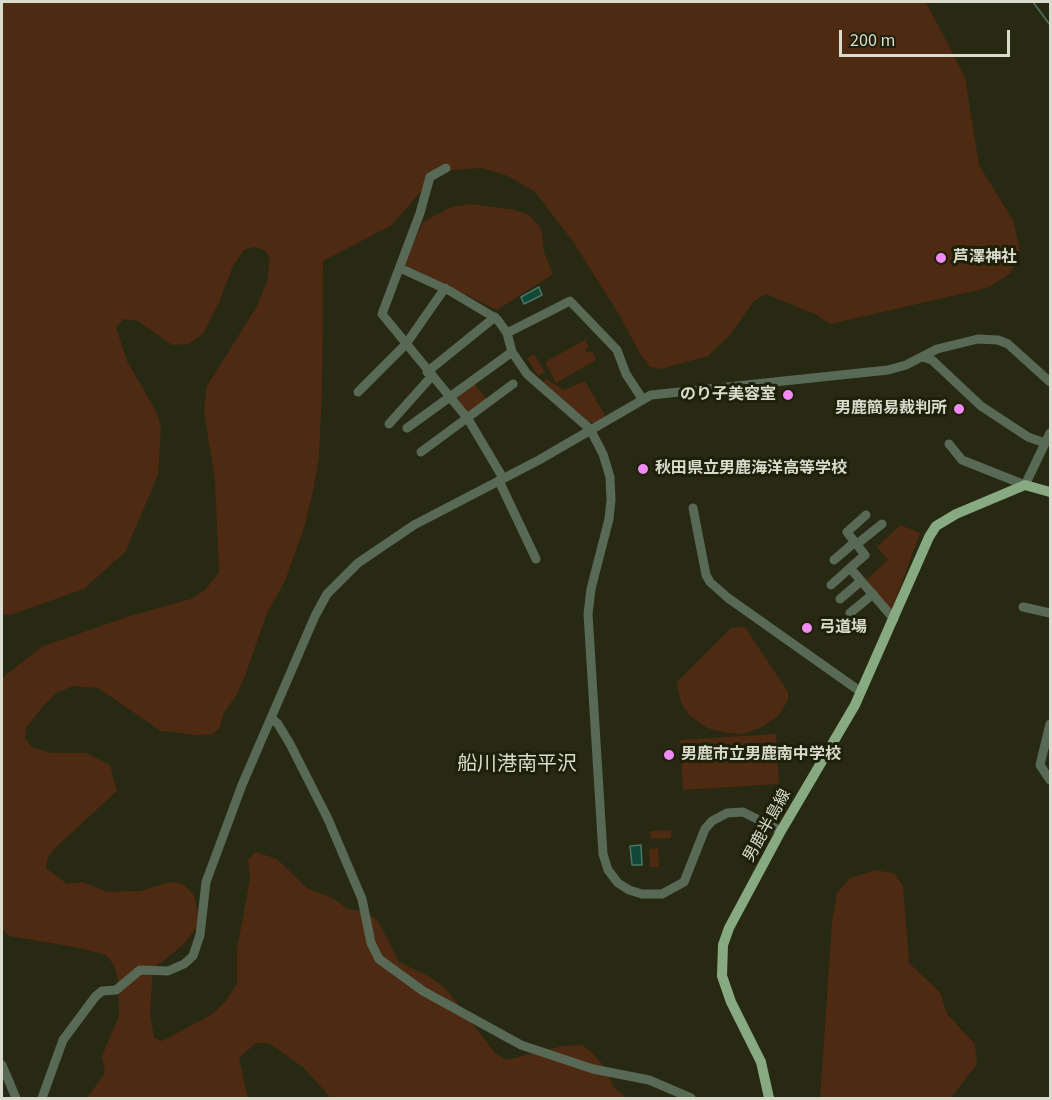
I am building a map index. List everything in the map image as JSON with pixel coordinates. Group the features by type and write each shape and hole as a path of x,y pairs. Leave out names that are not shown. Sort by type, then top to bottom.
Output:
{"main road":[{"name":"男鹿半島線","path":"769,1098 761,1062 726,991 721,960 729,928 781,831 861,692 929,537 936,526 956,514 1026,485"},
{"path":"1026,485 1050,492"}],"street":[{"path":"446,168 430,177 382,314 468,419 501,479 536,559"},
{"path":"400,268 445,288 495,317 507,333 512,352 527,374 590,429 603,454 610,477 611,500 609,519 591,589 588,614 603,854 608,870 618,883 629,890 642,894 662,894 684,882 705,829 712,821 727,813 742,812 781,831"},
{"path":"358,392 406,344 445,288"},
{"path":"507,333 570,301 617,350 626,374 643,400"},
{"path":"389,424 429,374 495,317"},
{"path":"42,1098 63,1040 95,997 102,991 116,990 140,970 168,971 184,964 193,956 200,935 206,882 221,836 315,616 327,594 358,563 414,525 651,395 888,370 923,357 928,352 965,341 998,340 1015,350 1050,382"},
{"path":"407,428 512,352"},
{"path":"923,357 932,360 981,406 1028,437 1045,443"},
{"path":"421,452 513,384"},
{"path":"949,444 962,460 1026,485 1050,433"},
{"path":"693,508 706,575 710,582 728,598 861,692"},
{"path":"831,585 865,555 847,532 866,515"},
{"path":"834,560 882,524"},
{"path":"850,567 894,619"},
{"path":"840,599 861,581"},
{"path":"850,613 873,594"},
{"path":"1023,607 1050,614"},
{"path":"271,718 278,724 290,744 328,819 358,891 371,943 379,959 423,991 522,1045 592,1069 649,1080 691,1098"},
{"path":"1050,724 1040,765 1050,780"},
{"path":"2,1065 16,1098"}],"shaded area":[{"path":"2,2 926,2 965,77 979,165 1014,222 1020,252 1010,274 987,288 830,324 817,315 766,294 754,301 730,335 708,356 661,369 650,367 640,354 620,316 572,240 535,192 508,176 482,168 454,170 435,175 392,225 323,261 319,457 313,491 304,528 285,581 267,613 245,676 236,696 223,714 220,728 213,734 198,735 161,731 98,688 73,686 58,692 44,705 26,728 25,738 31,747 52,753 86,753 110,765 117,791 56,847 48,857 46,868 67,884 83,882 107,892 140,891 169,882 183,884 194,895 198,914 196,928 184,944 153,969 150,1013 154,1038 162,1041 211,1015 224,1003 237,984 237,949 250,879 248,859 256,852 277,859 307,888 334,899 348,909 366,912 378,921 399,962 430,977 446,989 495,1053 506,1060 563,1046 582,1045 593,1053 606,1069 614,1088 627,1098 331,1098 304,1068 269,1043 256,1043 239,1058 248,1098 87,1098 105,1073 102,1056 119,1016 118,980 114,965 106,955 75,947 9,936 2,929 2,678 43,646 130,616 191,599 206,589 219,572 215,481 204,410 207,386 257,306 267,281 270,259 265,250 254,247 244,250 233,266 218,305 203,334 188,344 172,345 138,321 124,319 116,327 127,361 157,413 161,428 158,475 125,552 84,589 10,615 2,614"},
{"path":"471,204 515,210 529,215 541,228 544,252 553,274 497,310 404,264 423,222 451,207"},
{"path":"539,287 542,295 524,304 521,297"},
{"path":"585,340 589,347 585,350 587,353 592,351 596,360 556,383 545,362"},
{"path":"534,354 545,372 538,376 527,358"},
{"path":"546,379 564,390 585,381 606,417 598,423 588,422 543,381"},
{"path":"473,382 487,400 467,416 451,397"},
{"path":"900,525 920,533 891,612 866,580 888,560 877,547"},
{"path":"745,627 788,692 788,700 779,715 764,726 744,734 707,728 690,716 681,703 677,682 731,628"},
{"path":"776,734 779,784 683,790 680,740"},
{"path":"671,830 671,838 651,839 650,831"},
{"path":"641,845 642,865 632,865 630,846"},
{"path":"658,848 659,867 650,867 649,849"},
{"path":"876,870 895,874 903,886 909,963 940,992 947,1014 975,1044 977,1064 951,1098 820,1098 832,924 837,893 850,878"}],"waterway":[{"path":"1033,2 1050,25"}],"place":[{"name":"芦澤神社","path":"941,258"},
{"name":"のり子美容室","path":"788,395"},
{"name":"男鹿簡易裁判所","path":"959,409"},
{"name":"秋田県立男鹿海洋高等学校","path":"643,469"},
{"name":"弓道場","path":"807,628"},
{"name":"男鹿市立男鹿南中学校","path":"669,755"}],"district":[{"name":"船川港南平沢","path":"517,766"}]}
